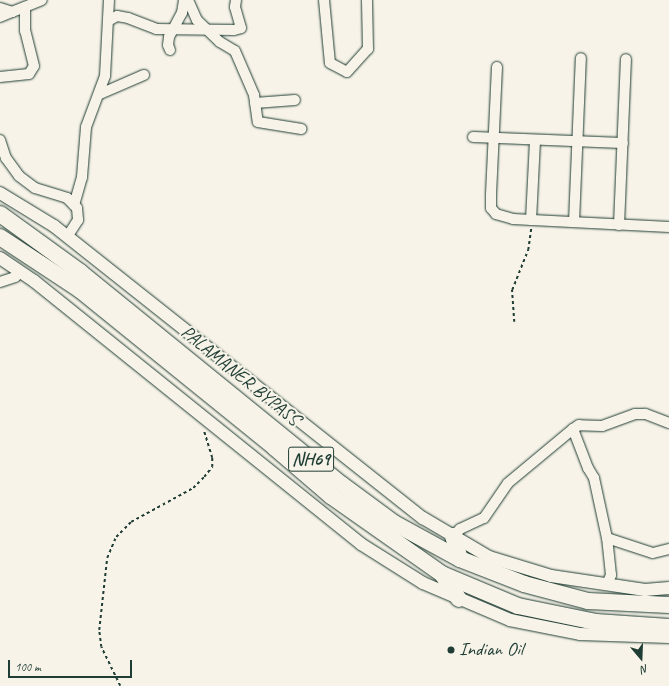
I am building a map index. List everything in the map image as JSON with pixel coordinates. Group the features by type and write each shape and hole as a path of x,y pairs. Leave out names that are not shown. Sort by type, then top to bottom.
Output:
{"highway":[{"name":"PALAMANER BYPASS","path":"0,214 80,272 341,484 394,523 460,559 524,584 588,601 669,605"},
{"name":"PALAMANER BYPASS","path":"0,237 79,289 276,448 331,496 442,574 518,606 596,622 669,627"},
{"path":"453,536 460,559"},
{"path":"442,574 459,599"}],"street":[{"path":"0,17 19,12 42,0"},
{"path":"74,205 82,177 86,127 100,94 105,76 104,64 110,20 109,0"},
{"path":"170,50 168,45 173,29 182,13 184,0"},
{"path":"188,0 197,20 234,51 255,103 258,122 300,129"},
{"path":"110,20 117,16 156,29 241,28 235,7 236,0"},
{"path":"324,0 330,63 347,72 368,49 367,0"},
{"path":"0,8 19,12"},
{"path":"0,77 29,74 34,66 19,12"},
{"path":"574,222 581,58"},
{"path":"619,225 626,59"},
{"path":"497,67 491,208 502,217 531,220 669,227"},
{"path":"100,94 144,75"},
{"path":"255,103 295,100"},
{"path":"472,138 623,144"},
{"path":"0,140 6,158 19,176 35,188 67,198 74,205 78,220 67,237"},
{"path":"531,220 535,140"},
{"path":"0,192 67,237 423,518 453,536 489,557 551,576 644,590 669,588"},
{"path":"1,260 20,272 360,544 423,583 510,620 580,634 669,637"},
{"path":"0,282 15,277 20,272"},
{"path":"453,536 460,529 484,518 512,478 579,425 602,426 635,414 645,414 669,423"},
{"path":"573,429 588,468 594,478 607,538 611,575 607,584"},
{"path":"607,538 653,553 669,549"}],"path":[{"path":"514,322 512,290 528,250 531,220"},
{"path":"120,686 100,641 107,558 116,537 131,522 193,488 212,467 212,458 204,434 208,422"}],"place":[{"name":"Indian Oil","path":"451,650"}]}
